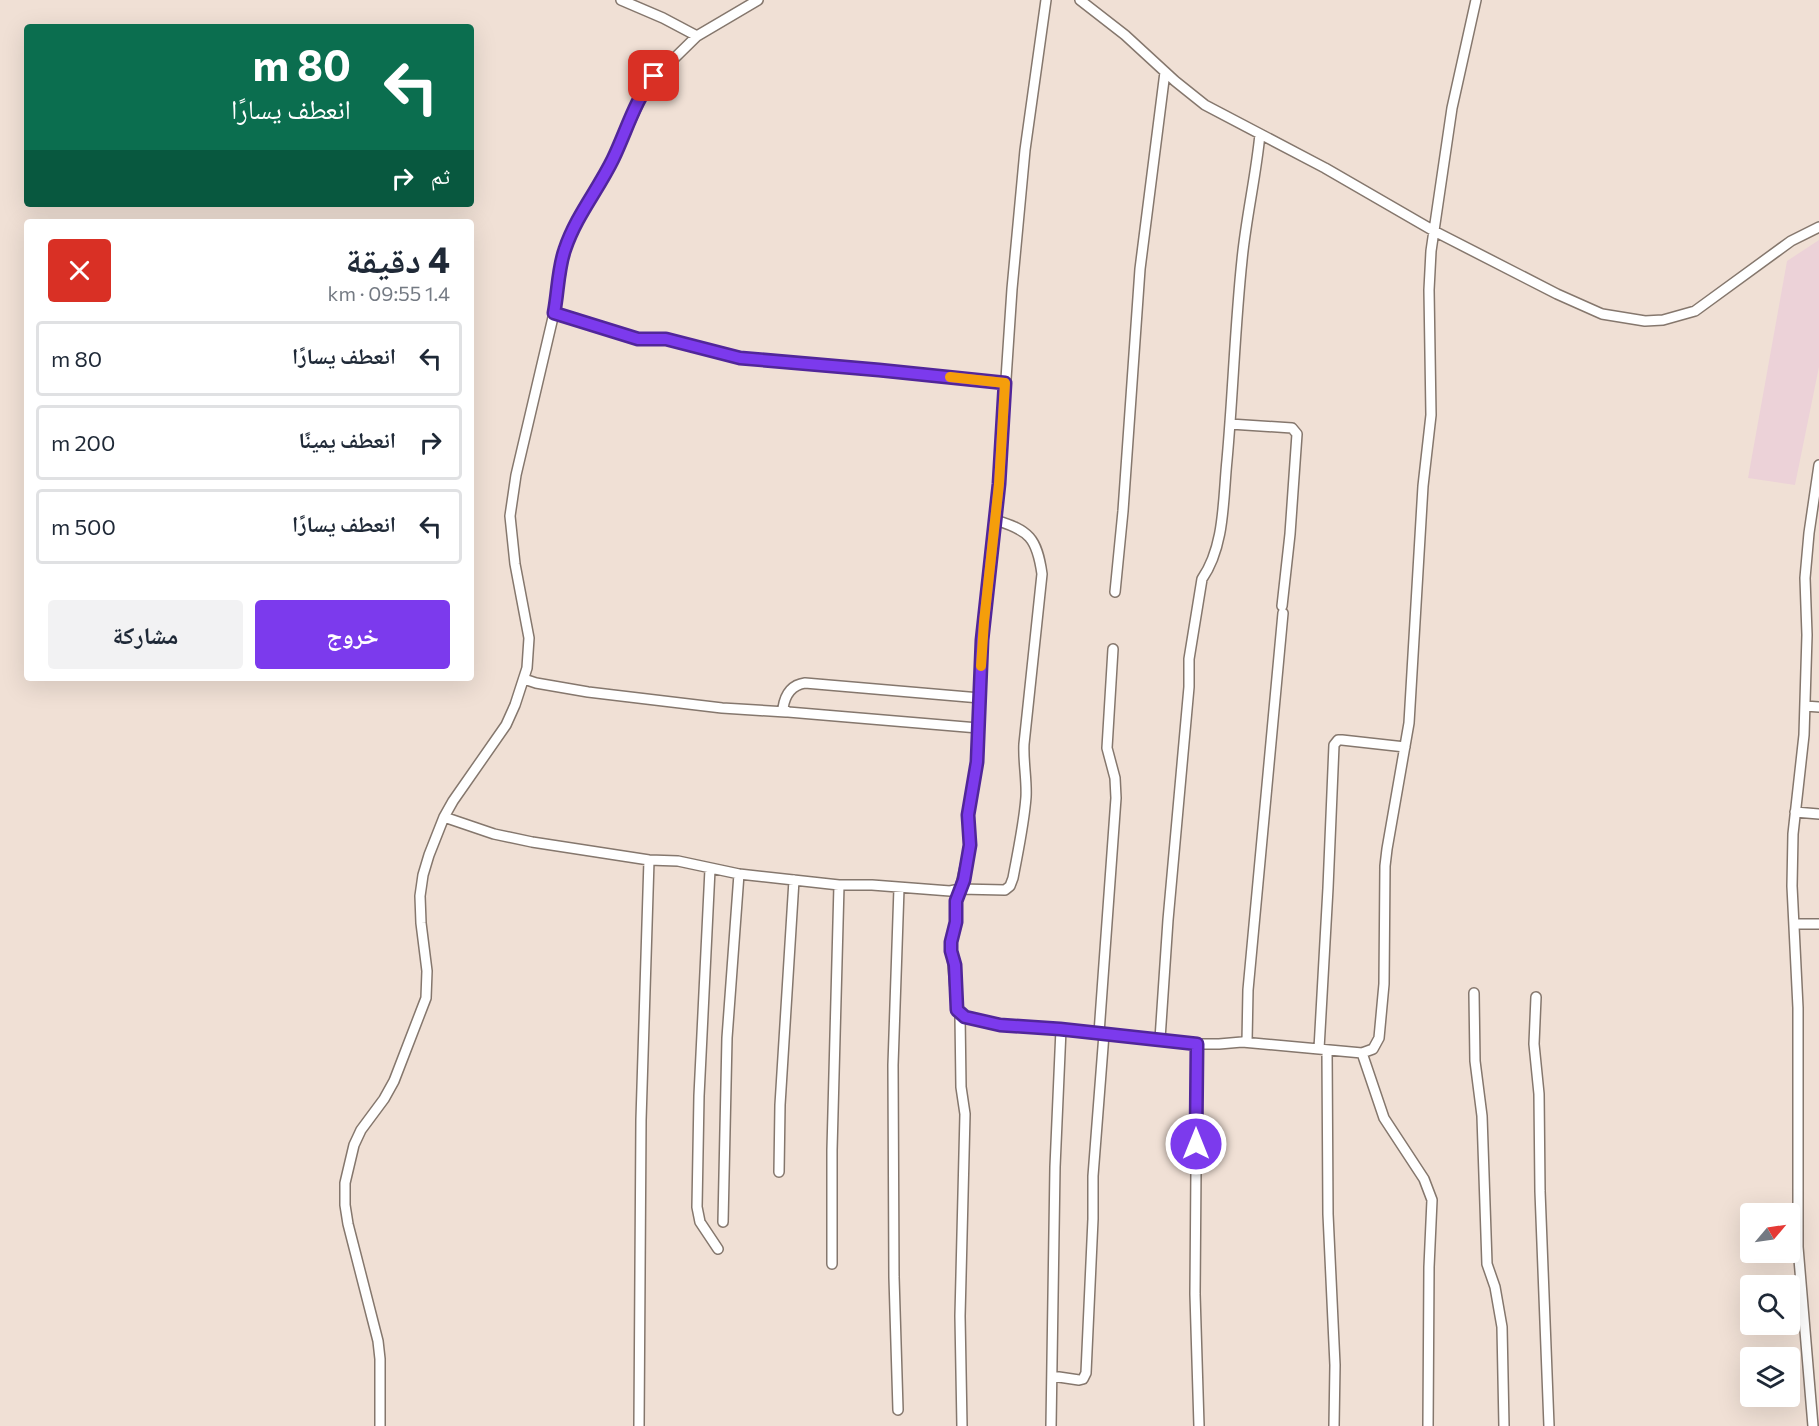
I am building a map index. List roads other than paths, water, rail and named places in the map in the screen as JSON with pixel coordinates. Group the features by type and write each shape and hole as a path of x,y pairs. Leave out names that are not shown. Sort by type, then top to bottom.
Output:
{"street":[{"path":"621,0 697,36"},
{"path":"380,1426 378,1341 348,1224 345,1183 354,1145 361,1130 394,1081 426,998 427,971 420,896 426,865 444,817 465,782 506,725 527,668 529,638 514,564 510,516 516,475 554,313 564,252 577,221 610,165 640,99 654,76 697,36 758,0"},
{"path":"962,1426 960,1316 965,1114 960,1015 957,1010 955,965 951,942 956,922 956,901 970,845 968,815 977,762 982,640 995,520 1025,150 1046,0"},
{"path":"1080,0 1125,35 1205,105 1325,168 1434,231 1582,306 1612,316 1645,321 1663,320 1695,311 1791,242 1819,227"},
{"path":"960,1015 1000,1025 1197,1044 1247,1042 1362,1053 1372,1049 1379,1038 1384,984 1385,866 1409,723 1423,486 1431,424 1429,267 1452,108 1476,0"},
{"path":"1115,592 1140,269 1165,72"},
{"path":"1160,1040 1168,920 1189,687 1189,659 1202,579 1214,555 1221,523 1241,261 1247,214 1255,180 1260,134"},
{"path":"554,313 638,339 666,339 740,358 1005,383"},
{"path":"1230,424 1292,428 1297,434 1290,534 1248,990 1247,1042"},
{"path":"1813,1426 1798,1247 1798,1008 1792,886 1796,812 1804,735 1807,635 1805,578 1819,465"},
{"path":"444,817 494,834 532,842 649,860 678,861 740,874 839,885 950,891 960,889 1005,890 1010,886 1024,819 1026,793 1023,768 1024,744 1042,574 1037,552 1031,539 1022,529 995,520"},
{"path":"1052,1376 1079,1380 1083,1379 1086,1373 1093,1176 1116,798 1115,778 1107,748 1113,650"},
{"path":"524,679 588,692 722,708 978,728"},
{"path":"786,712 784,704 788,692 805,683 980,698"},
{"path":"1805,706 1819,707"},
{"path":"1334,1426 1335,1365 1323,1050 1334,745 1338,740 1342,740 1405,747"},
{"path":"1796,812 1819,814"},
{"path":"639,1426 641,1088 649,860"},
{"path":"710,869 697,1207 700,1222 718,1249"},
{"path":"723,1222 727,1038 740,874"},
{"path":"779,1172 780,1105 794,880"},
{"path":"832,1264 832,1150 839,885"},
{"path":"898,1410 894,1277 893,1065 899,888"},
{"path":"1794,924 1819,924"},
{"path":"1474,993 1474,1049 1482,1116 1486,1264 1495,1287 1502,1328 1504,1426"},
{"path":"1536,997 1534,1044 1538,1081 1549,1426"},
{"path":"1051,1426 1060,1029"},
{"path":"1197,1044 1195,1294 1199,1426"},
{"path":"1362,1053 1384,1118 1424,1179 1432,1200 1429,1267 1428,1426"}]}
